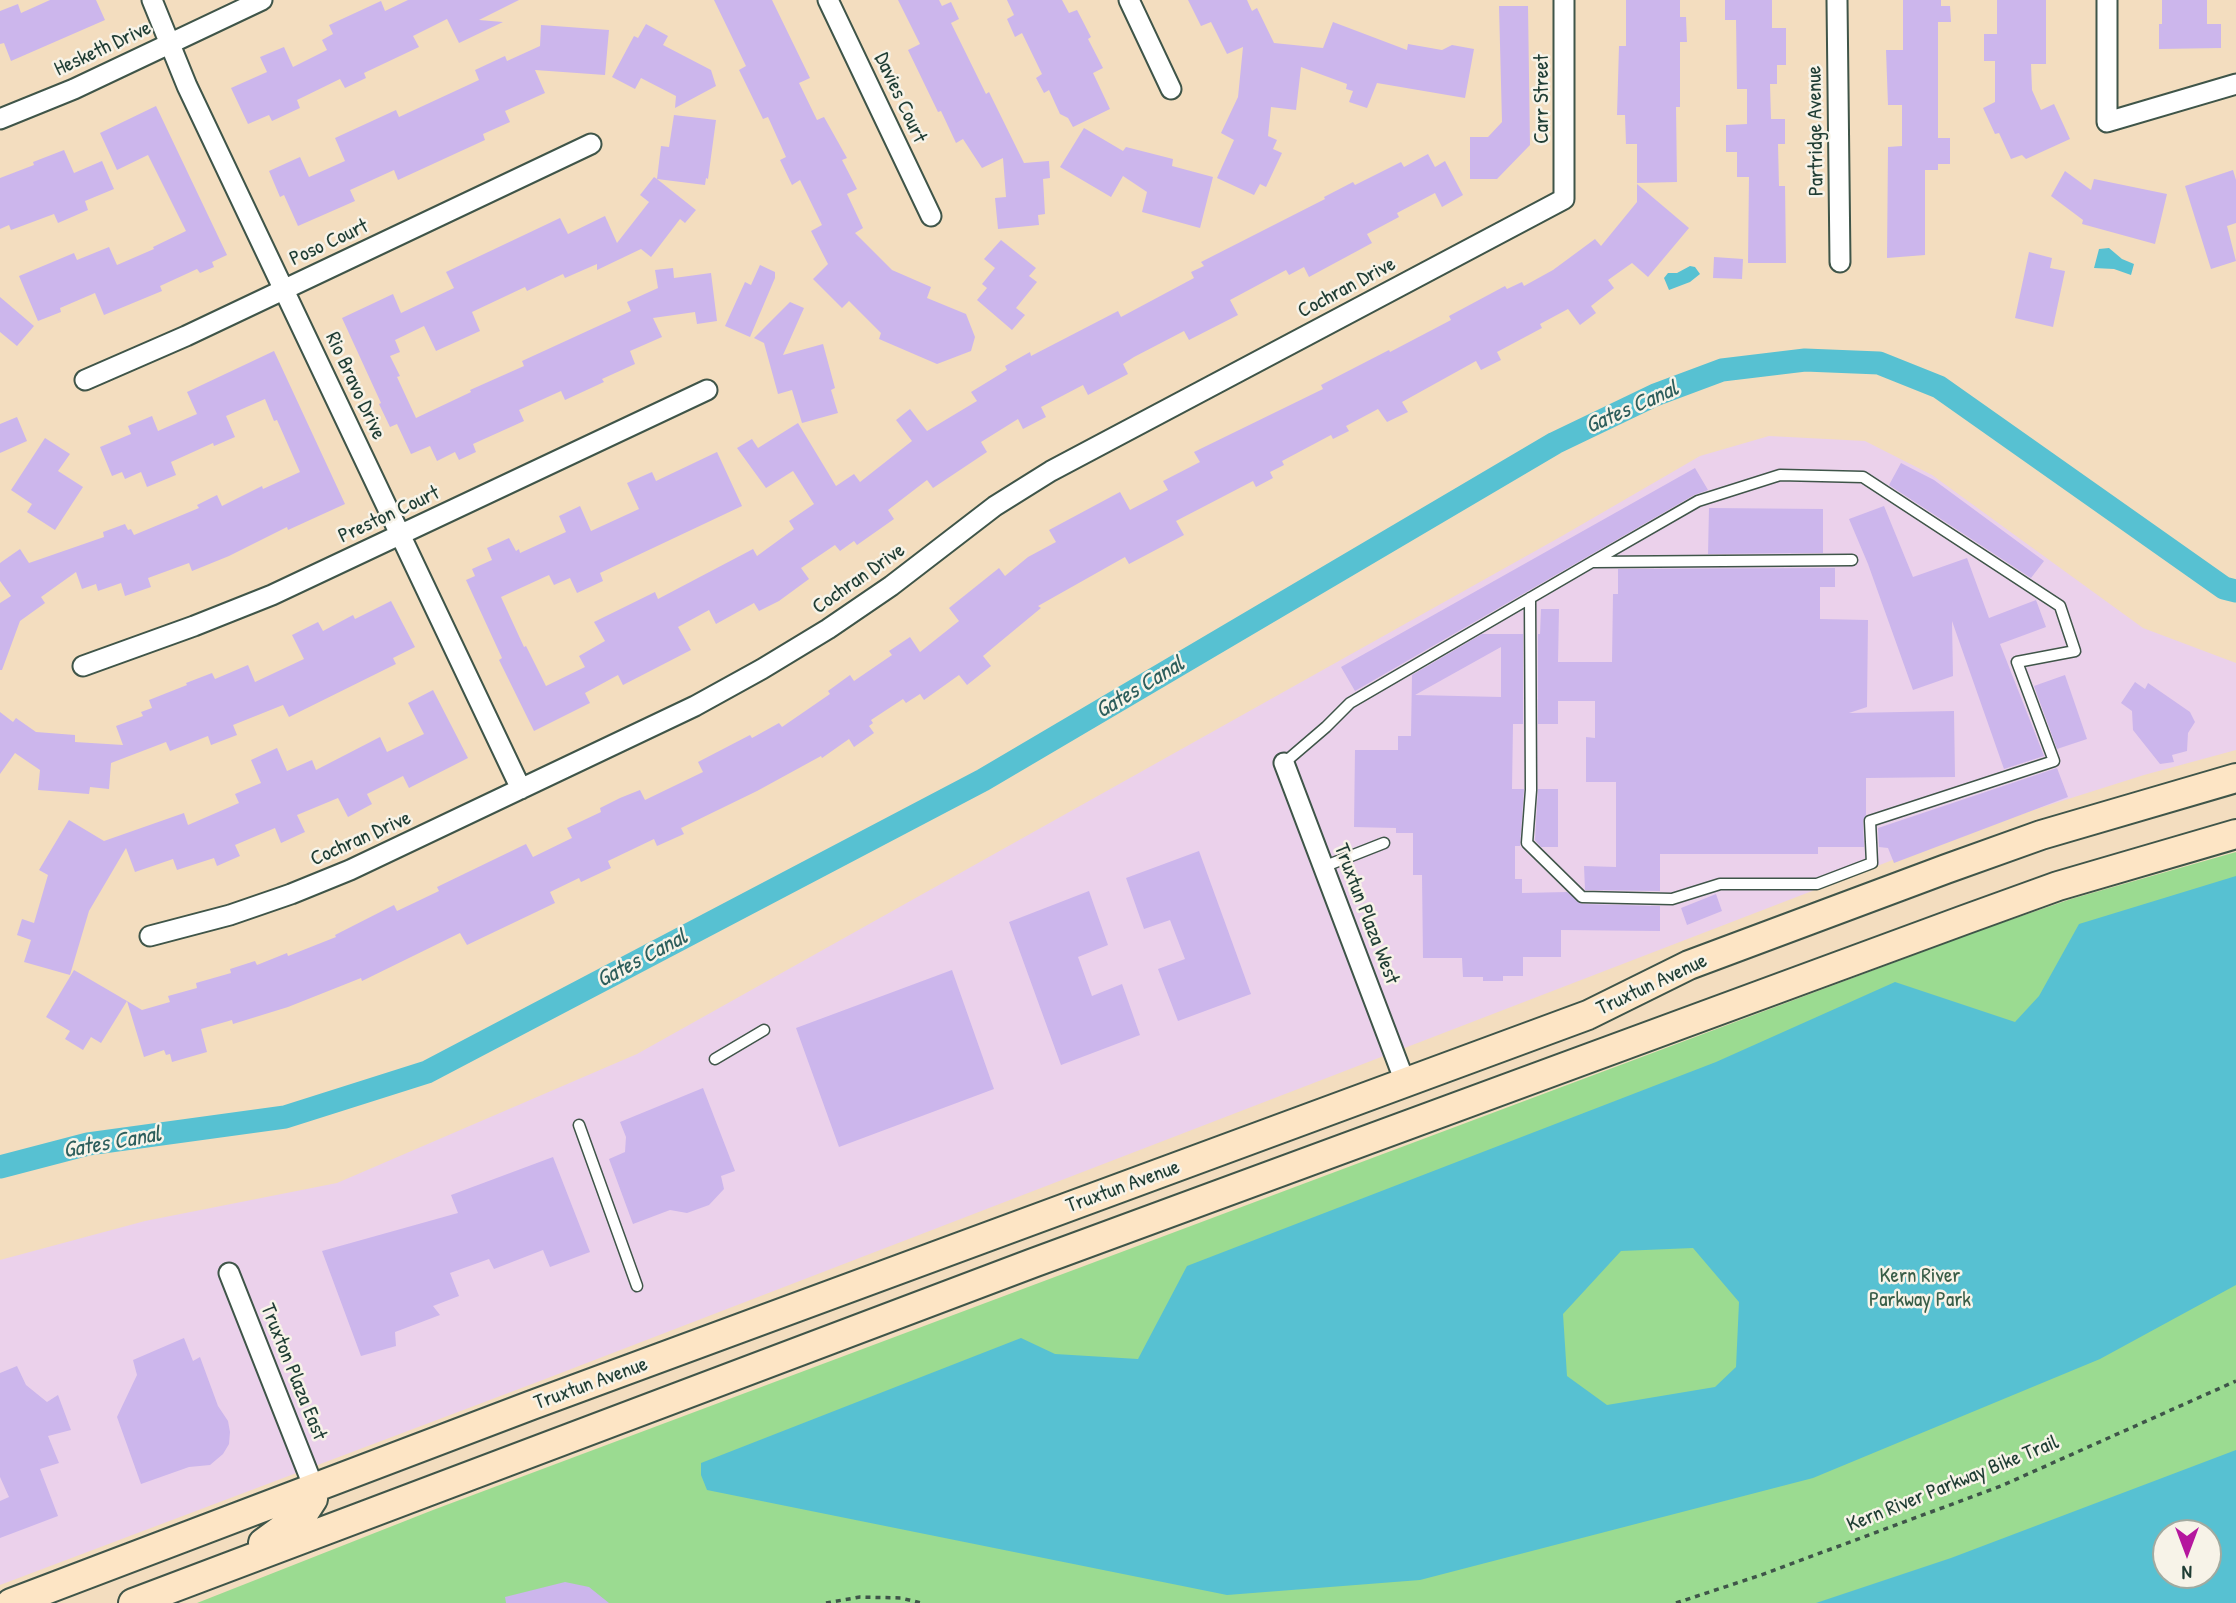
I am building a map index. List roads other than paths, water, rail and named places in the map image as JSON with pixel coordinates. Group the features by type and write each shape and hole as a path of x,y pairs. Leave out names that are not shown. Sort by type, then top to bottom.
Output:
{"main road":[{"name":"Truxtun Avenue","path":"10,1603 1588,1015 1689,965 1945,869 2054,831 2236,778"},
{"name":"Truxtun Avenue","path":"134,1603 1242,1185 2058,886 2236,834"},
{"path":"1242,1185 1384,1111 1396,1100 1405,1082 1444,1090 1536,1078"},
{"path":"229,1567 304,1513 313,1499 314,1488"}],"street":[{"name":"Rio Bravo Drive","path":"152,0 169,44 284,290 521,789"},
{"name":"Hesketh Drive","path":"0,119 74,89 262,0"},
{"name":"Davies Court","path":"828,0 931,216"},
{"path":"1129,0 1171,89"},
{"name":"Carr Street","path":"1564,0 1564,199"},
{"name":"Partridge Avenue","path":"1837,0 1840,262"},
{"path":"2107,0 2107,122 2236,84"},
{"name":"Poso Court","path":"85,380 284,290 591,144"},
{"name":"Cochran Drive","path":"150,936 230,915 350,870 695,706 828,629 891,586 995,506 1051,471 1564,199"},
{"name":"Preston Court","path":"83,666 194,626 272,594 707,390"},
{"name":"Truxtun Plaza West","path":"1284,763 1405,1082"},
{"name":"Truxton Plaza East","path":"229,1273 314,1488"}],"lane":[{"path":"1284,763 1350,702 1592,562 1698,501 1780,475 1863,477 2060,606 2075,651 2018,662 2054,761 1870,821 1871,863 1817,884 1720,884 1672,900 1582,897 1527,843 1531,790 1530,598"},
{"path":"1592,562 1852,560"},
{"path":"1324,867 1384,843"},
{"path":"715,1059 764,1030"},
{"path":"579,1125 637,1286"}],"water":[{"path":"2109,248 2122,259 2134,264 2131,275 2114,269 2094,268 2099,249"},
{"path":"1690,266 1695,267 1700,274 1690,282 1669,290 1664,278 1668,273 1677,273"},
{"name":"Kern River Parkway Park","path":"2236,876 2236,1285 2100,1359 1813,1478 1420,1580 1227,1595 707,1490 701,1475 701,1463 1021,1338 1055,1354 1138,1359 1187,1266 1716,1062 1895,982 2015,1022 2039,996 2079,924","holes":["1693,1248 1739,1302 1736,1367 1715,1387 1607,1405 1567,1376 1563,1314 1621,1251"]},
{"path":"2236,1450 2236,1603 1816,1603 1951,1558"}],"waterway":[{"name":"Gates Canal","path":"0,1167 88,1144 285,1117 427,1072 983,780 1555,443 1655,395 1722,370 1805,360 1879,363 1939,387 2224,588 2236,591"}]}
